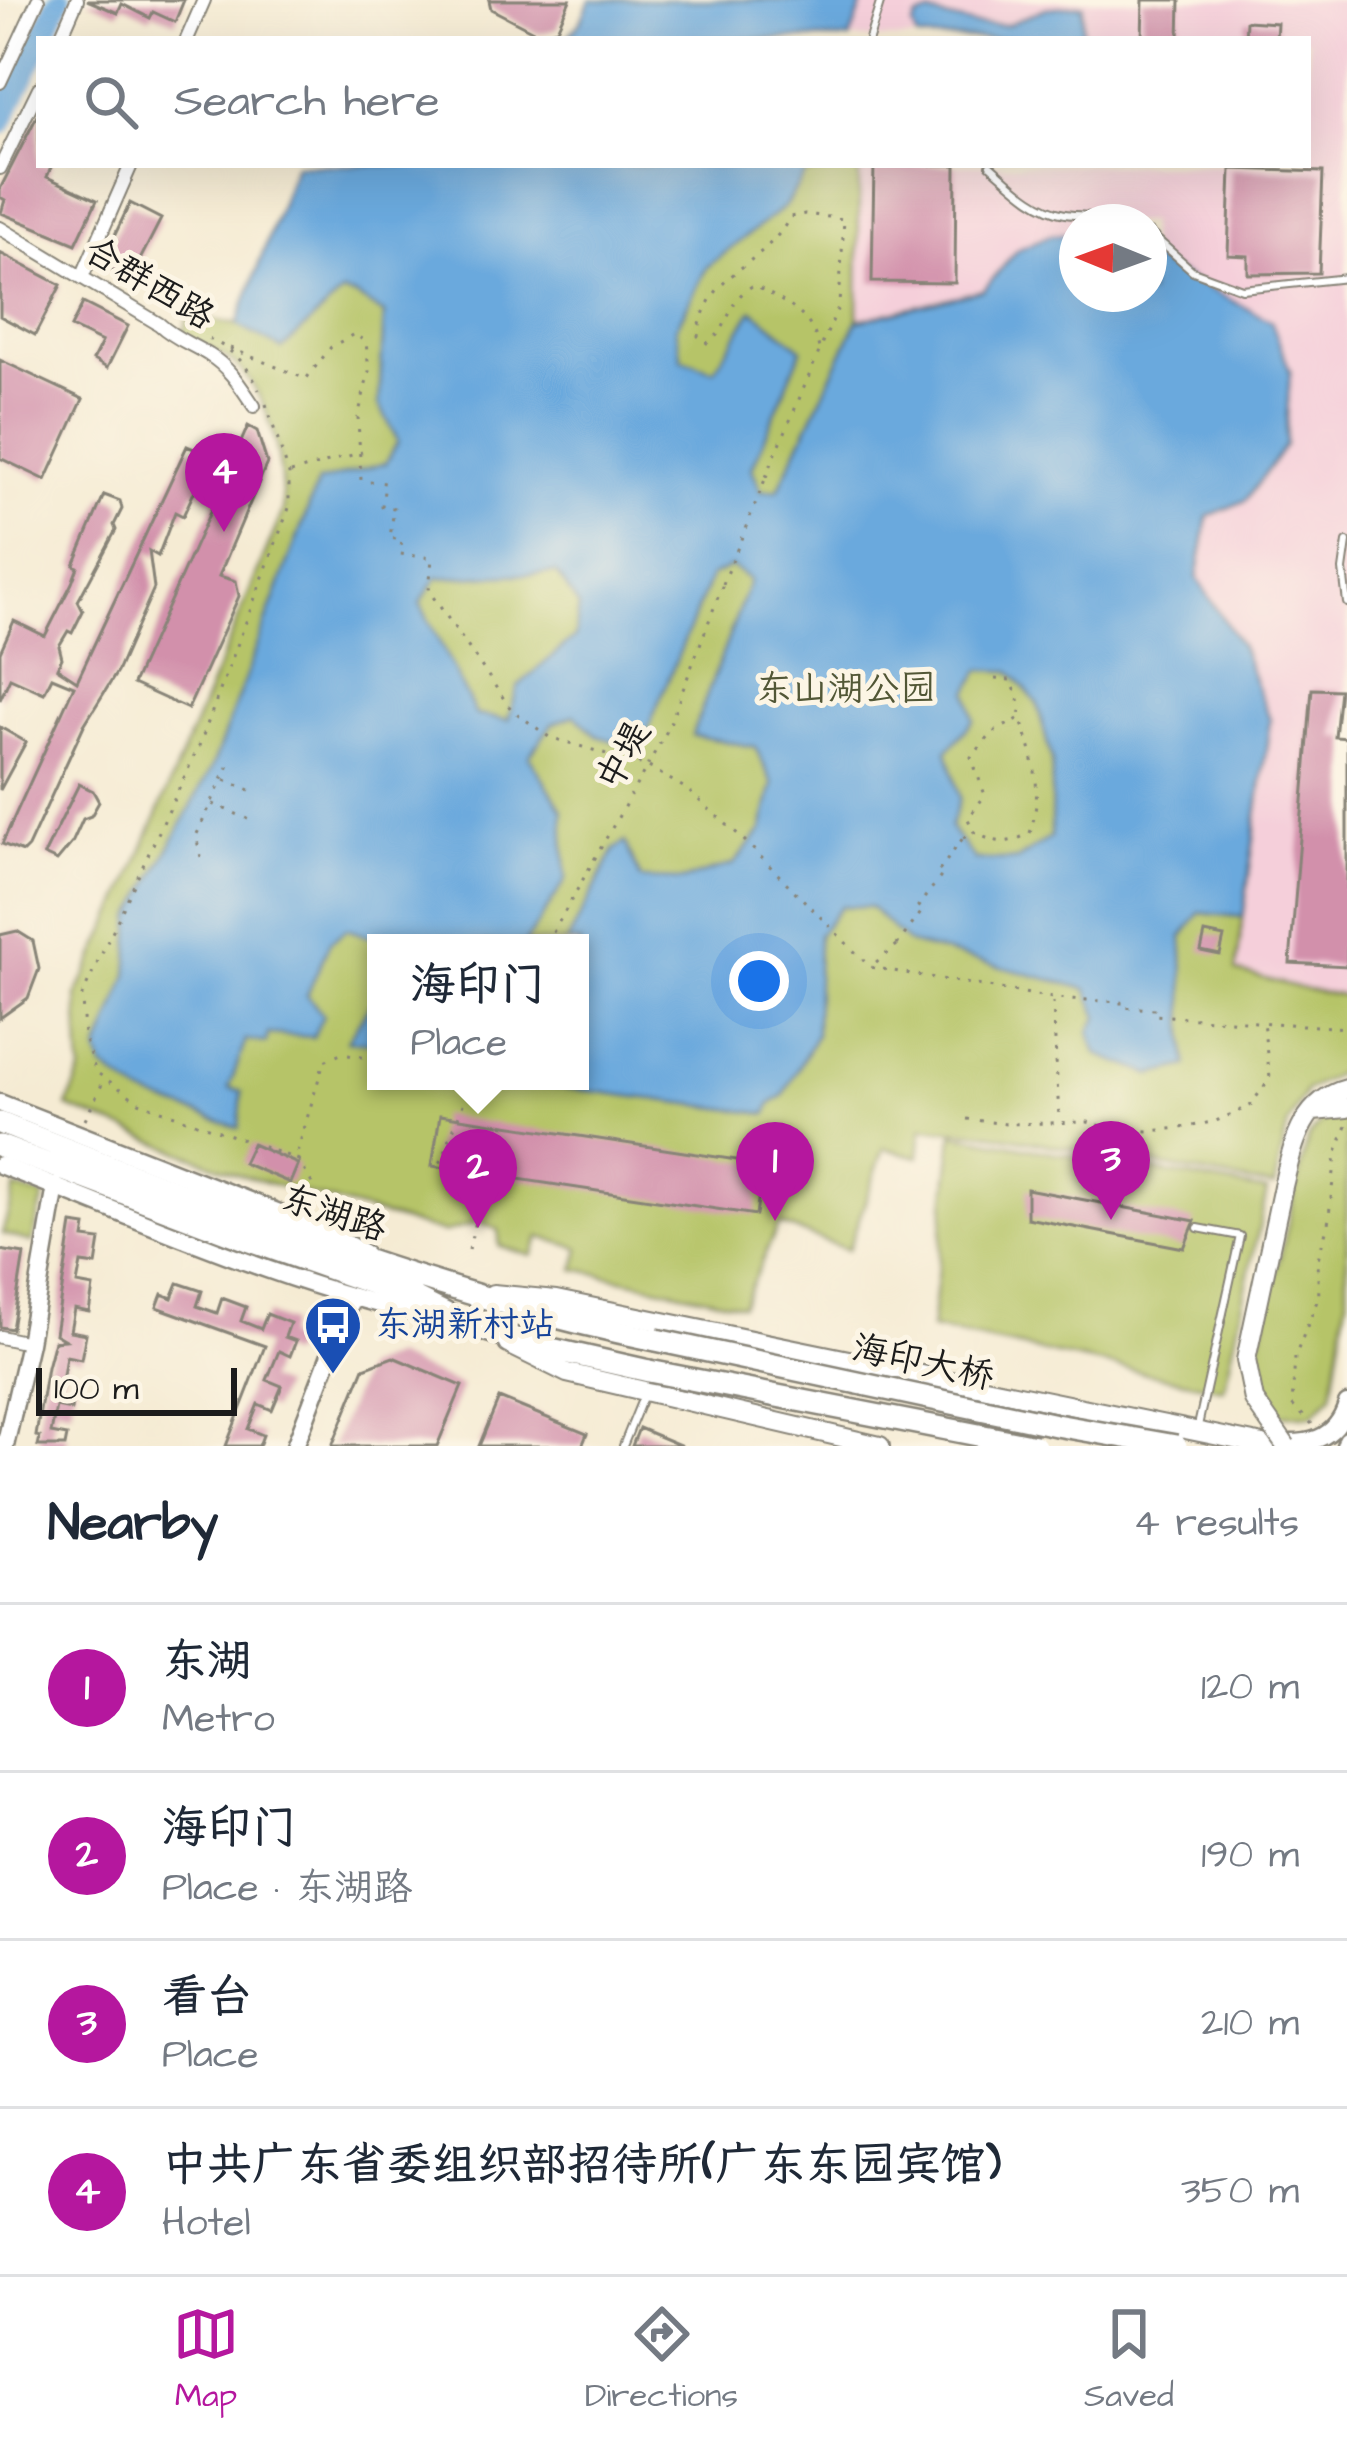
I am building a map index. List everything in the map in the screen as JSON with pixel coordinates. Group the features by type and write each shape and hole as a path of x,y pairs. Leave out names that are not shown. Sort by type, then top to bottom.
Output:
{"highway":[{"name":"东湖路","path":"0,1123 152,1193 466,1324 647,1382"},
{"name":"东湖路","path":"0,1146 525,1311 656,1340"},
{"name":"海印大桥","path":"656,1340 1056,1425 1178,1439"},
{"name":"海印大桥","path":"647,1382 1035,1446"}],"main road":[{"path":"1286,1446 1255,1400 1246,1360 1296,1136 1320,1101 1347,1088"},
{"path":"0,1103 315,1227 385,1266"},
{"path":"1308,1113 1332,1106 1347,1108"},
{"path":"0,1165 196,1243 352,1297 466,1324"},
{"path":"5,1446 56,1186"},
{"path":"471,1294 556,1300 1178,1439 1235,1437 1288,1444 1326,1437 1337,1427 1347,1404"},
{"path":"295,1446 352,1297"},
{"path":"647,1382 880,1446"},
{"path":"1235,1437 1268,1446"}],"street":[{"path":"0,82 38,0"},
{"path":"61,36 77,0"},
{"path":"188,36 204,0"},
{"path":"0,168 36,94"},
{"path":"82,278 130,168"},
{"name":"合群西路","path":"0,228 159,324 176,340 209,355 233,376 254,406"},
{"path":"0,1337 28,1343"}],"lane":[{"path":"869,36 881,0"},
{"path":"994,168 1037,204 1059,213"},
{"path":"1167,248 1193,271 1242,289 1347,278"},
{"path":"1347,542 1343,570 1347,603"},
{"path":"1198,1228 1240,1236 1203,1438"},
{"path":"623,1446 647,1382"}],"path":[{"name":"中堤","path":"552,934 668,729 839,305 844,219 805,214 790,217 780,236 720,285 700,318 698,336 707,343 716,338 735,298 754,285 807,317 816,330 819,350"},
{"path":"206,337 306,379 332,347 354,334 366,342 369,371 358,417 361,480 385,483 382,506 394,508 390,538 402,540 400,554 432,558 429,591 511,709 549,737 647,766 685,788 741,837 870,968 1154,1009 1154,1015 1347,1028"},
{"path":"230,348 250,371 270,412 289,474 289,508 200,746 82,996 83,1038 96,1072 139,1102 299,1160"},
{"path":"289,474 362,452"},
{"path":"995,679 1010,680 1019,697 1039,805 1030,833 1013,843 992,842 974,832 968,819 986,795 971,757 994,732 1020,718"},
{"path":"201,857 196,836 230,765"},
{"path":"223,779 250,790"},
{"path":"212,803 248,819"},
{"path":"870,968 897,945 923,910 919,906 963,838 974,832"},
{"path":"1053,998 1059,1120"},
{"path":"968,1119 1006,1124 1059,1120 1151,1131 1216,1121 1250,1106 1270,1078 1263,1020"},
{"path":"304,1213 313,1185 296,1156 324,1061 341,1054 367,1058"},
{"path":"80,1135 104,1078"},
{"path":"469,1090 440,1164 480,1195 469,1250"},
{"path":"1326,1437 1292,1405 1295,1357 1319,1296 1317,1262 1328,1224 1336,1155 1347,1126"}],"shaded area":[{"path":"864,0 1347,0 1347,996 1236,972 1270,720 1241,647 1197,579 1208,516 1246,500 1271,321 1167,267 1167,204 1059,204 1059,235 1018,250 984,290 857,321 859,172 807,174 810,168 1311,168 1311,36 851,36"}],"green space":[{"name":"东山湖公园","path":"294,168 859,171 858,320 984,290 1017,250 1059,281 1059,312 1167,312 1167,304 1290,371 1285,445 1246,500 1208,516 1197,578 1241,647 1270,720 1236,971 1347,996 1347,1068 1306,1091 1288,1124 1274,1187 986,1133 922,1128 919,1157 884,1148 848,1250 779,1224 742,1305 575,1269 580,1248 540,1237 532,1256 499,1246 499,1230 480,1222 444,1233 240,1175 67,1107 81,1072 77,995 131,878 283,511 278,454 268,417 251,383 233,363 181,336 189,316 238,325"},
{"path":"1347,1117 1347,1297 1332,1394 1312,1415 1273,1415 1260,1391 1255,1363 1308,1138 1324,1119"},
{"path":"953,1134 1267,1191 1224,1389 931,1329"},
{"path":"15,1188 44,1196 32,1242 2,1234"}],"water":[{"path":"590,0 864,0 851,36 568,36"},
{"path":"1083,5 1082,36 917,36 913,26 917,18 929,14 974,25 1007,25 1046,8"},
{"name":"东山湖公园","path":"294,168 809,168 785,206 707,267 676,328 682,359 714,370 753,310 802,349 752,468 761,491 778,490 857,321 984,290 1017,250 1051,235 1059,235 1059,312 1167,312 1167,267 1271,321 1290,371 1285,445 1246,500 1208,516 1197,578 1241,647 1270,720 1243,917 1200,913 1182,937 1188,1066 1152,1075 1097,1054 1090,1032 1099,1017 1087,989 908,943 870,907 841,906 818,935 816,1035 784,1095 770,1105 767,1114 582,1090 589,1090 589,934 572,934 614,850 625,842 641,879 683,880 734,864 762,830 773,784 755,747 692,735 750,580 731,567 711,576 645,736 627,745 597,736 575,715 552,724 529,756 563,811 566,880 531,934 367,936 347,929 330,942 307,995 323,1015 313,1037 268,1034 266,1043 246,1040 229,1088 242,1092 239,1128 140,1094 103,1068 98,1052 128,975 132,918 213,765 318,482 386,463 398,441 379,404 384,314 342,293 282,349 237,325","holes":["557,573 579,607 575,637 518,686 508,720 476,715 420,603 437,578","980,670 1010,671 1037,703 1052,761 1051,837 1017,860 975,860 950,828 960,798 947,751 974,720 968,692"]},
{"path":"367,1009 367,1042 347,1041"}],"building":[{"path":"87,0 184,0 175,22 153,12 150,18 122,4 118,13"},
{"path":"489,0 570,0 557,29 539,34 491,9"},
{"path":"1143,0 1180,0 1179,36 1142,36"},
{"path":"1246,21 1277,23 1276,36 1245,36"},
{"path":"36,118 36,168 51,168 47,177 97,200 76,244 1,213 5,200 0,189"},
{"path":"874,168 956,168 955,283 872,282"},
{"path":"1231,169 1323,172 1319,273 1248,274 1248,256 1228,255"},
{"path":"130,203 161,219 130,279 101,264"},
{"path":"0,253 61,285 35,335 0,316"},
{"path":"83,303 128,326 107,368 93,360 102,342 71,327"},
{"path":"0,360 83,399 46,480 0,458"},
{"path":"248,426 257,431 267,463 219,576 236,581 239,596 188,709 133,684 215,501 195,490 183,516 175,512 158,556 149,551 154,588 28,847 23,852 2,844 74,686 52,677 44,693 10,678 0,700 0,652 14,621 45,636 72,583 78,567 74,565 104,495 120,501 116,530 78,601 83,611 59,646 62,658 57,668 77,681 187,446 231,465"},
{"path":"1312,689 1340,690 1335,737 1347,738 1347,966 1290,963"},
{"path":"0,727 26,742 0,790"},
{"path":"79,784 93,791 99,802 57,861 44,855"},
{"path":"17,931 33,941 39,969 28,998 0,1018 0,935"},
{"path":"1205,933 1224,937 1220,955 1201,951"},
{"path":"440,1115 763,1164 756,1215 432,1166"},
{"path":"252,1144 298,1164 290,1183 243,1163"},
{"path":"1027,1189 1195,1221 1184,1248 1027,1218"},
{"path":"72,1224 86,1226 84,1238 100,1240 96,1265 81,1263 77,1284 93,1287 89,1312 74,1309 70,1331 86,1334 81,1359 66,1356 62,1382 75,1384 71,1410 56,1407 51,1433 67,1436 65,1446 38,1446 47,1367 54,1341 65,1340 55,1334"},
{"path":"0,1250 24,1254 12,1329 0,1327"},
{"path":"178,1283 202,1291 197,1306 217,1313 222,1298 246,1307 241,1321 261,1329 267,1314 290,1323 285,1337 296,1341 290,1356 279,1351 267,1380 282,1386 272,1410 258,1404 248,1429 263,1435 259,1446 226,1446 265,1346 157,1307 162,1294 172,1298"},
{"path":"393,1357 462,1386 437,1446 332,1446 364,1368"},
{"path":"499,1398 587,1434 582,1446 479,1446"},
{"path":"639,1428 682,1446 632,1446"}],"waterway":[{"path":"42,36 59,0"},
{"path":"0,123 36,49"}],"place":[{"name":"中共广东省委组织部招待所(广东东园宾馆)","path":"224,532"},
{"name":"看台","path":"1111,1220"},
{"name":"东湖","path":"775,1221"},
{"name":"海印门","path":"478,1228"},
{"name":"东湖新村站","path":"333,1376"}]}
